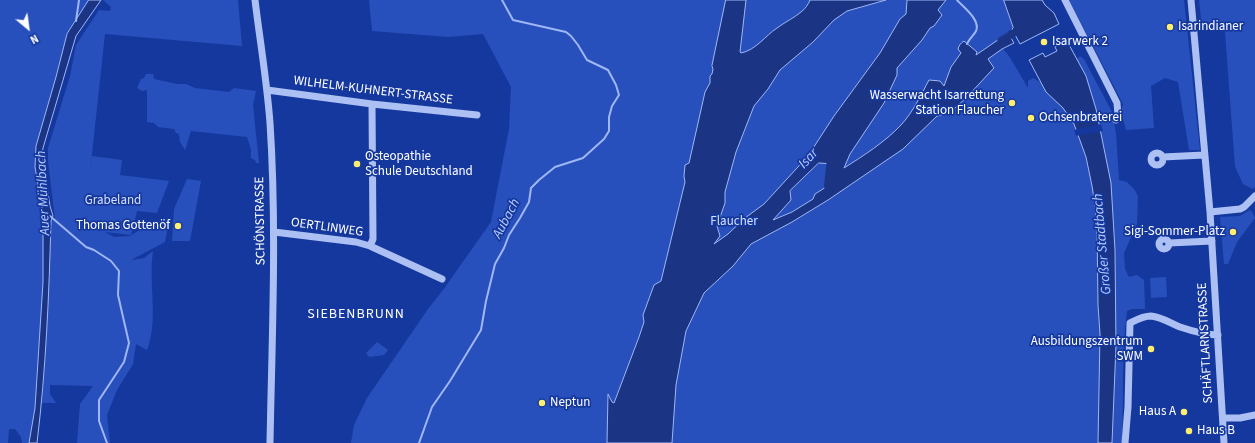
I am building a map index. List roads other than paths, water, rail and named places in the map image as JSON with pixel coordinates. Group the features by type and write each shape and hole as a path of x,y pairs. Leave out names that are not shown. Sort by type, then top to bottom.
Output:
{"street":[{"name":"SCHÖNSTRASSE","path":"254,0 267,90 272,172 274,232 270,443"},
{"path":"1065,0 1117,103 1118,115 1116,120"},
{"name":"SCHÄFTLARNSTRASSE","path":"1191,0 1210,212 1224,443"},
{"name":"WILHELM-KUHNERT-STRASSE","path":"267,90 477,116"},
{"path":"370,246 373,239 372,104"},
{"path":"1163,157 1204,155"},
{"path":"1210,212 1240,209 1249,203 1255,196"},
{"path":"1249,203 1255,208"},
{"name":"OERTLINWEG","path":"274,232 339,240 370,246 442,279"},
{"path":"1169,244 1212,241"},
{"path":"1125,443 1128,407 1130,323 1139,318 1149,316 1157,317 1179,327 1209,335 1218,335"},
{"path":"1222,418 1240,418 1255,415"}],"water":[{"name":"Auer Mühlbach","path":"89,0 101,0 76,36 42,155 53,216 51,221 47,332 43,388 37,443 29,443 35,408 43,282 42,206 35,167 36,146 67,34"},
{"name":"Isar","path":"726,0 746,0 741,53 756,46 773,31 798,14 805,8 810,0 886,0 847,11 834,20 813,42 780,70 768,89 754,106 736,152 725,192 725,203 717,226 720,236 714,244 764,204 808,156 834,116 880,53 900,19 906,14 907,0 946,0 938,10 942,15 897,68 897,75 884,103 850,154 844,168 881,143 901,125 913,109 929,80 940,81 944,86 951,67 961,53 958,49 964,41 977,52 976,55 1008,33 1014,43 988,59 994,68 966,98 949,113 937,116 903,149 828,200 792,222 751,244 733,266 704,293 686,331 676,385 672,443 607,443 608,394 614,403 639,337 644,322 643,315 654,285 661,281 685,182 685,165 689,163 705,92 710,83 710,76 713,69 712,66","holes":["819,163 834,164 829,182 826,187 815,194 813,199 792,212 773,220 791,200 790,191"]},
{"path":"1004,0 1042,0 1054,13 1059,24 1020,44 1012,29 1013,28"},
{"name":"Großer Stadtbach","path":"1067,41 1086,76 1096,109 1111,183 1115,250 1116,345 1112,443 1098,443 1100,334 1097,228 1095,205 1086,157 1074,124 1063,108 1046,92 1029,60 1043,53 1045,57 1057,51 1055,47"}],"waterway":[{"path":"76,21 79,0"},
{"name":"Aubach","path":"419,443 432,407 450,381 481,330 495,264 509,235 529,202 531,188 555,167 583,158 604,139 609,131 609,117 612,106 619,95 616,85 608,70 587,60 571,36 566,32 513,20 502,0"},
{"path":"957,0 971,14 976,22 976,31 967,44"},
{"path":"1001,41 1014,33 1020,27"},
{"path":"830,186 834,149"},
{"name":"Auer Mühlbach","path":"50,216 86,247 94,250 111,261 119,271 118,295 129,343 124,362 99,400 99,421 107,443"}],"place":[{"name":"Isarindianer","path":"1170,27"},
{"name":"Isarwerk 2","path":"1044,42"},
{"name":"Wasserwacht Isarrettung Station Flaucher","path":"1012,103"},
{"name":"Ochsenbraterei","path":"1031,118"},
{"name":"Osteopathie Schule Deutschland","path":"357,164"},
{"name":"Thomas Gottenöf","path":"178,226"},
{"name":"Sigi-Sommer-Platz","path":"1233,232"},
{"name":"Ausbildungszentrum SWM","path":"1151,349"},
{"name":"Neptun","path":"542,403"},
{"name":"Haus A","path":"1184,412"},
{"name":"Haus B","path":"1189,431"}],"district":[{"name":"SIEBENBRUNN","path":"356,315"}],"park label":[{"name":"Grabeland","path":"113,201"},
{"name":"Flaucher","path":"734,222"}]}
